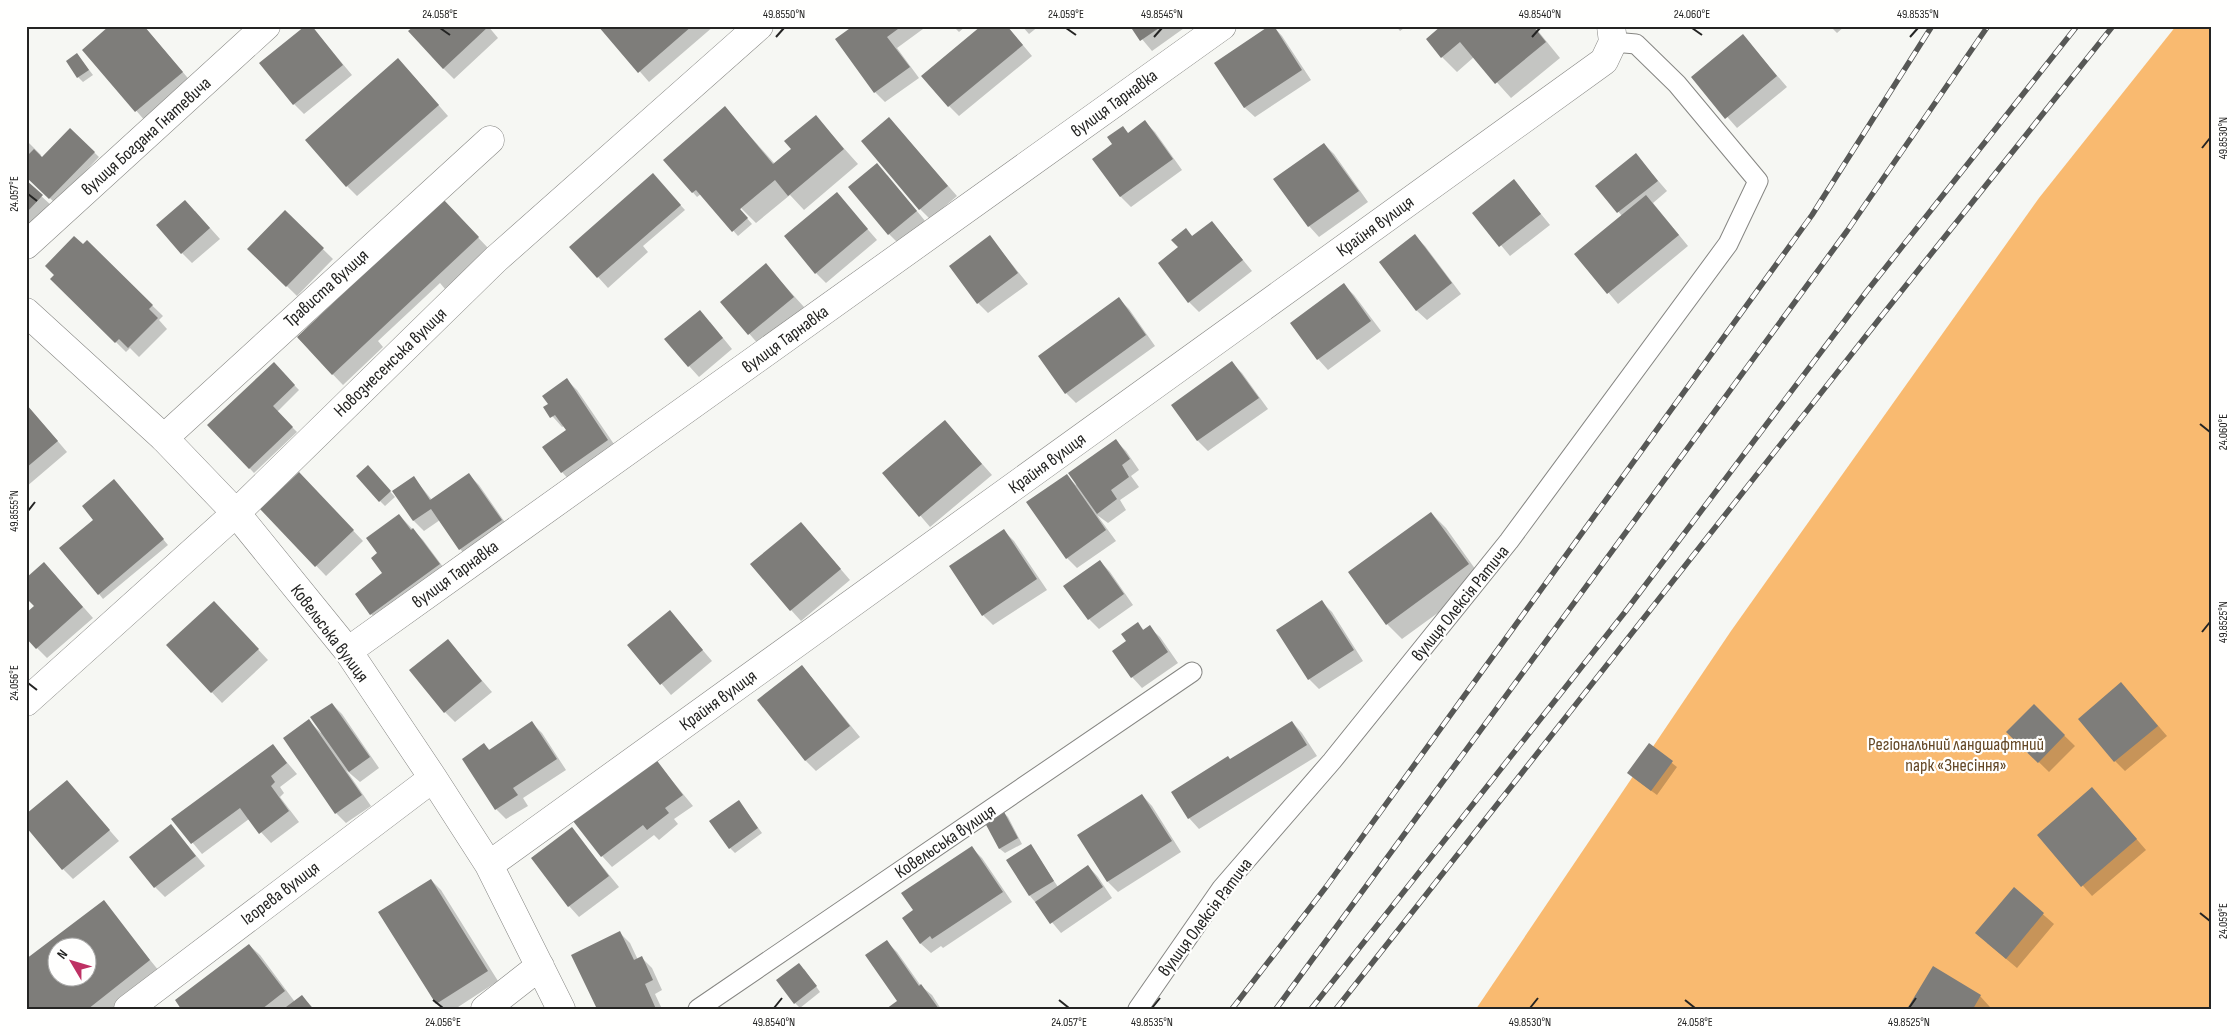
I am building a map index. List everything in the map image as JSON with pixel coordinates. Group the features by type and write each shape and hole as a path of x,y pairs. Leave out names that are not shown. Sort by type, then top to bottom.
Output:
{"street":[{"name":"вулиця Богдана Гнатевича","path":"26,245 266,26"},
{"name":"Новознесенська вулиця","path":"26,702 236,513 496,258 759,26"},
{"name":"вулиця Тарнавка","path":"348,651 1222,26"},
{"name":"Крайня вулиця","path":"489,865 1609,43"},
{"name":"Трависта вулиця","path":"164,438 490,140"},
{"name":"Ковельська вулиця","path":"26,312 164,438 236,513 348,651 489,865 561,1009"},
{"name":"Ігорева вулиця","path":"128,1009 433,778"},
{"path":"485,1009 540,966"}],"lane":[{"name":"вулиця Олексія Ратича","path":"1138,1009 1222,888 1332,761 1509,541 1728,244 1758,181 1677,84 1636,44 1609,43"},
{"name":"Ковельська вулиця","path":"698,1009 1192,672"}],"green space":[{"name":"Регіональний ландшафтний парк «Знесіння»","path":"2176,26 2211,26 2211,1009 1476,1009 1731,631 2039,198"}],"building":[{"path":"109,26 144,26 183,72 135,112 82,50"},
{"path":"305,26 312,26 343,65 293,105 259,63"},
{"path":"414,26 489,26 443,69 408,31"},
{"path":"598,26 692,26 638,73"},
{"path":"853,26 902,26 887,37 910,67 874,93 835,39"},
{"path":"981,26 1007,26 1023,45 948,107 921,76"},
{"path":"1130,26 1162,26 1140,41"},
{"path":"1269,26 1274,26 1302,70 1244,108 1214,63"},
{"path":"1441,26 1533,26 1546,42 1495,84 1460,42 1441,58 1426,39"},
{"path":"1743,34 1777,76 1725,119 1691,77"},
{"path":"77,53 89,70 77,78 66,61"},
{"path":"398,58 439,105 346,187 305,140"},
{"path":"725,106 773,164 791,149 784,141 816,115 844,149 788,196 775,180 740,209 748,218 732,232 696,190 692,193 663,160"},
{"path":"889,117 948,186 919,210 861,141"},
{"path":"1145,120 1173,159 1120,197 1092,159 1112,144 1107,137 1123,126 1128,133"},
{"path":"70,128 95,152 49,199 26,177 26,157 34,149 42,157"},
{"path":"1324,143 1359,191 1308,227 1273,179"},
{"path":"1636,153 1658,181 1617,213 1595,186"},
{"path":"877,163 917,211 888,235 848,187"},
{"path":"653,173 681,205 597,278 569,247"},
{"path":"1514,179 1541,214 1499,247 1472,213"},
{"path":"26,180 43,195 26,213"},
{"path":"837,192 868,229 815,274 784,236"},
{"path":"1646,195 1679,235 1607,294 1574,254"},
{"path":"443,199 479,237 332,375 297,337"},
{"path":"185,200 210,228 181,254 156,225"},
{"path":"285,210 324,248 286,287 247,249"},
{"path":"1212,221 1243,260 1188,303 1158,263 1178,247 1171,240 1186,228 1192,236"},
{"path":"1415,234 1452,283 1416,311 1379,262"},
{"path":"990,235 1018,273 977,304 949,266"},
{"path":"74,236 83,244 87,240 153,305 149,309 158,318 128,348 119,339 115,343 50,279 54,275 45,266"},
{"path":"766,263 794,297 748,335 720,302"},
{"path":"1344,283 1371,321 1317,360 1290,323"},
{"path":"1119,297 1146,335 1065,394 1038,356"},
{"path":"700,310 723,338 688,367 664,339"},
{"path":"1232,361 1259,398 1197,441 1171,405"},
{"path":"274,362 295,385 273,406 293,427 249,469 207,425"},
{"path":"567,378 608,440 561,473 542,447 566,430 555,415 550,418 543,407 548,404 542,396"},
{"path":"26,404 58,441 26,468"},
{"path":"945,420 982,464 919,517 882,473"},
{"path":"1116,439 1130,459 1122,465 1129,477 1111,490 1117,499 1097,514 1068,473"},
{"path":"368,465 391,491 379,502 356,476"},
{"path":"299,472 354,530 315,567 260,509"},
{"path":"469,473 502,520 459,550 431,509 413,521 392,491 414,476 430,500"},
{"path":"1067,474 1106,530 1066,559 1026,502"},
{"path":"114,479 164,539 98,595 59,548 93,520 82,506"},
{"path":"1431,512 1469,564 1386,625 1348,572"},
{"path":"399,514 411,530 413,528 440,564 370,615 355,594 382,573 371,558 377,553 366,538"},
{"path":"801,522 841,569 790,611 750,564"},
{"path":"1004,529 1037,579 982,616 949,566"},
{"path":"1100,560 1124,594 1088,620 1063,586"},
{"path":"44,562 83,607 36,649 26,638 26,613 34,606 26,598 26,578"},
{"path":"1322,600 1354,650 1308,680 1276,630"},
{"path":"214,601 259,649 211,693 166,645"},
{"path":"670,610 703,650 660,685 627,645"},
{"path":"1138,622 1143,630 1150,625 1168,652 1131,678 1112,651 1126,641 1121,634"},
{"path":"448,639 482,681 444,713 409,670"},
{"path":"802,665 850,726 805,761 757,700"},
{"path":"2121,682 2158,726 2114,762 2078,719"},
{"path":"332,703 370,757 349,772 310,717"},
{"path":"2034,704 2065,735 2038,763 2006,732"},
{"path":"309,719 362,795 335,814 283,738"},
{"path":"532,721 557,759 513,788 518,795 495,810 462,759 484,743 489,750"},
{"path":"1292,721 1307,745 1188,819 1171,792 1228,756 1230,759"},
{"path":"1649,743 1673,761 1651,791 1627,773"},
{"path":"273,744 287,763 271,776 275,782 271,786 289,811 259,834 240,808 191,844 171,819"},
{"path":"655,758 683,795 665,808 669,813 647,830 643,825 601,857 573,821"},
{"path":"67,780 110,830 62,870 26,827 26,814"},
{"path":"2092,787 2137,839 2081,887 2037,835"},
{"path":"1142,794 1172,841 1107,882 1077,835"},
{"path":"739,800 758,828 729,849 709,821"},
{"path":"1003,810 1018,838 999,849 984,821"},
{"path":"171,824 196,856 154,888 129,857"},
{"path":"572,827 609,876 568,907 531,858"},
{"path":"1031,844 1054,881 1029,896 1006,860"},
{"path":"972,846 1003,892 932,939 930,936 920,944 902,918 913,910 901,893"},
{"path":"1088,865 1103,887 1050,924 1035,902"},
{"path":"431,879 488,971 436,1004 378,912"},
{"path":"2014,887 2044,913 2006,959 1975,933"},
{"path":"104,900 150,960 88,1009 26,1009 26,959 48,942 48,988 98,988 98,938 54,938"},
{"path":"620,931 634,960 642,956 653,980 645,984 656,1009 597,1009 571,955"},
{"path":"887,940 919,986 921,984 939,1009 886,1009 897,1001 865,955"},
{"path":"249,944 285,991 262,1009 181,1009 175,1000"},
{"path":"799,963 817,986 794,1004 776,980"},
{"path":"1933,966 1981,995 1973,1009 1907,1009"},
{"path":"302,995 313,1009 287,1009 286,1007"}],"railway":[{"path":"1232,1009 1326,887 1812,215 1932,26"},
{"path":"1276,1009 1847,231 1988,26"},
{"path":"1311,1009 1625,612 1867,291 2077,26"},
{"path":"1336,1009 1884,313 2113,26"}]}
